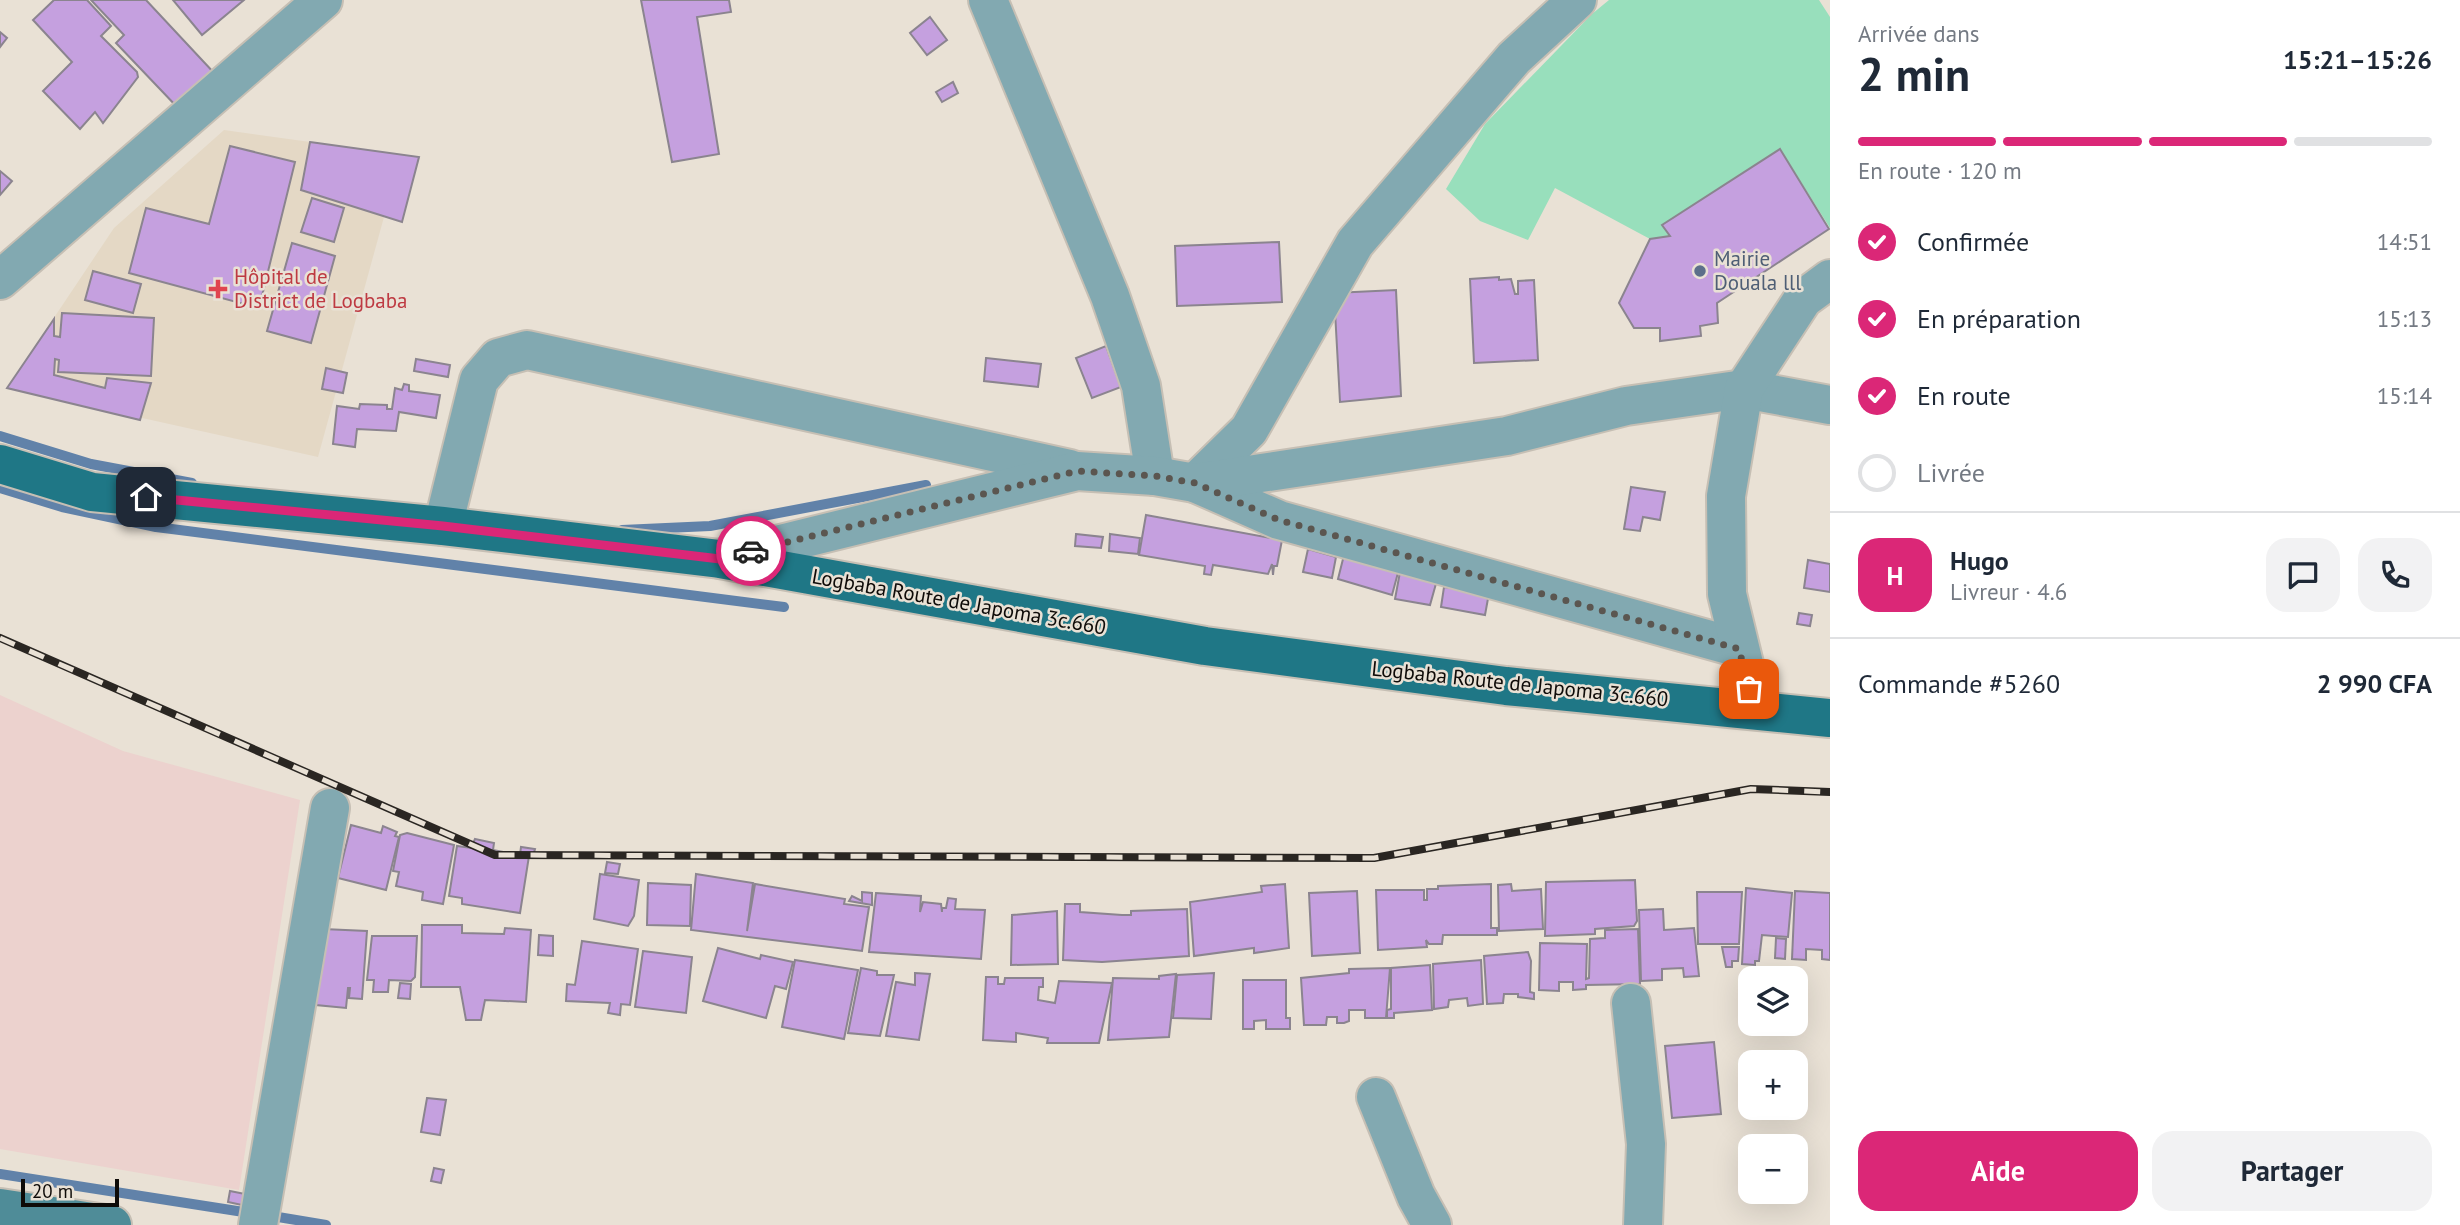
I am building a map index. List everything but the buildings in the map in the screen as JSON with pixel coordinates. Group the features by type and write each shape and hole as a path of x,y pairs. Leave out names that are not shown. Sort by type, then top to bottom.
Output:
{"main road":[{"name":"Logbaba Route de Japoma 3c.660","path":"0,464 93,492 443,526 720,559 1205,646 1506,686 1830,718"},
{"path":"23,1215 112,1225"}],"street":[{"path":"0,280 323,0"},
{"path":"988,0 1110,296 1140,386 1155,476"},
{"path":"1195,483 1249,430 1355,243 1514,58 1577,0"},
{"path":"1755,709 1727,594 1727,496 1744,389 1804,299 1830,279"},
{"path":"443,526 479,380 498,358 527,350 1077,471 1155,476 1195,483 1279,520 1739,649"},
{"path":"1195,483 1507,436 1626,406 1744,389 1830,405"},
{"path":"720,559 1077,471"},
{"path":"258,1225 330,808"},
{"path":"1631,1003 1646,1144 1643,1225"},
{"path":"1376,1097 1416,1196 1432,1225"}],"shaded area":[{"name":"Hôpital de District de Logbaba","path":"224,130 419,157 402,222 384,217 318,457 7,388 114,228"},
{"path":"0,695 123,751 300,800 239,1190 0,1149"}],"green space":[{"path":"1609,0 1819,0 1830,17 1830,228 1780,149 1663,225 1670,236 1650,239 1555,188 1528,240 1480,221 1446,189 1485,124 1592,14"}],"waterway":[{"path":"0,436 91,464 192,483"},
{"path":"622,530 710,526 926,485"},
{"path":"0,488 62,507 156,527 784,607"},
{"path":"0,1174 250,1213"},
{"path":"266,1215 326,1225"}],"railway":[{"path":"0,638 495,855 1374,858 1751,789 1830,792"}],"way so far":[{"path":"751,551 1077,471 1155,476 1195,483 1279,520 1739,649 1749,689"}],"place":[{"name":"Mairie Douala lll","path":"1700,271"},
{"name":"Hôpital de District de Logbaba","path":"218,289"}],"route":[{"path":"146,497 443,526 720,559 751,551"}]}
